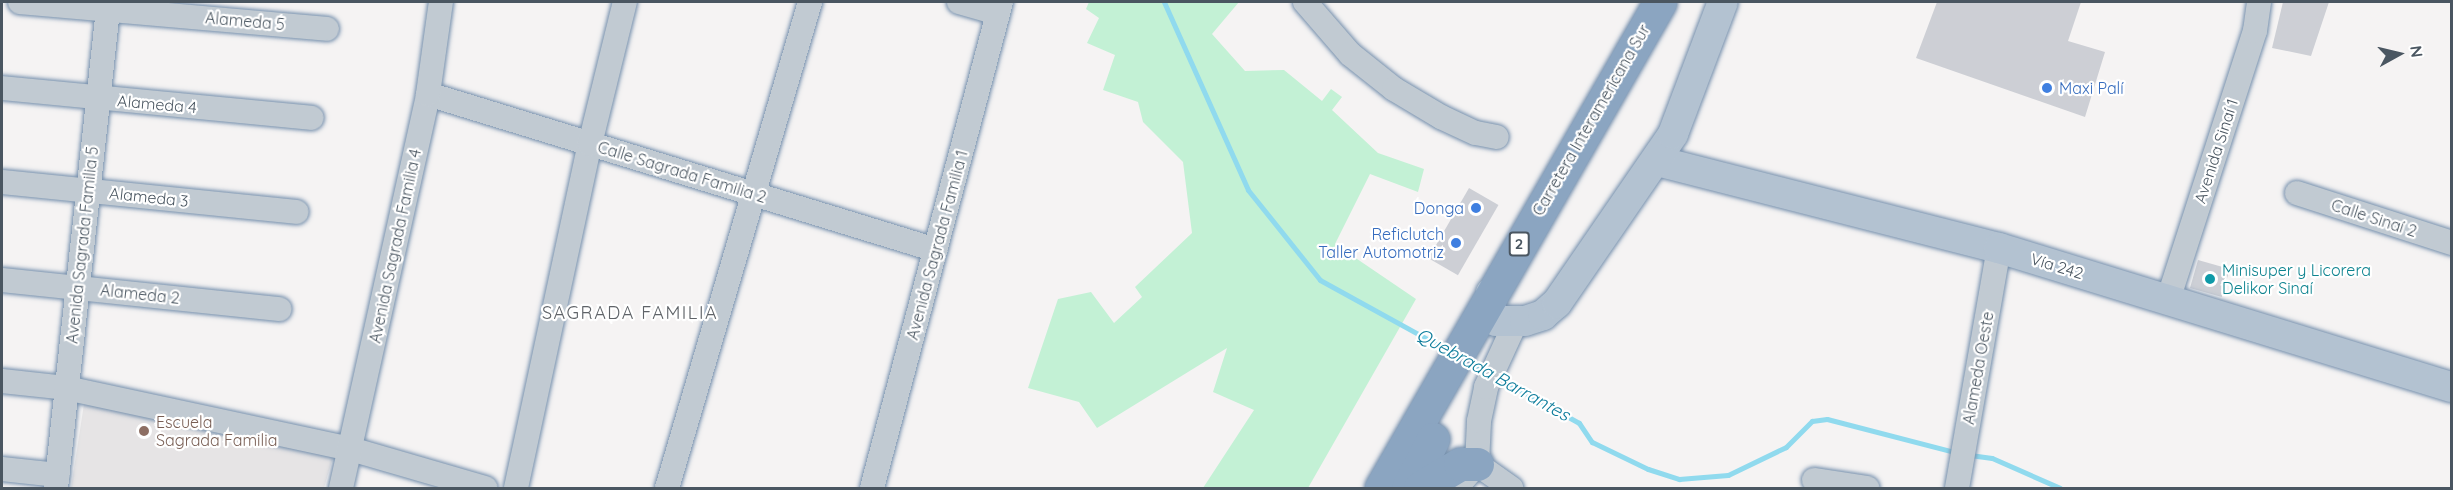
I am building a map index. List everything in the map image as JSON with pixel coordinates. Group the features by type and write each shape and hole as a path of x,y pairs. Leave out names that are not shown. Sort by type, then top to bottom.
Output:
{"highway":[{"name":"Carretera Interamericana Sur","path":"1408,489 1660,2"},
{"name":"Carretera Interamericana Sur","path":"1381,489 1501,312 1683,2"},
{"path":"1420,489 1434,476 1460,464 1478,464"}],"main road":[{"path":"1501,312 1543,315 1557,303 1657,161 1673,134 1724,2"},
{"name":"Vía 242","path":"1657,161 1999,248 2451,387"}],"street":[{"name":"Alameda 5","path":"20,2 108,5 327,29"},
{"name":"Avenida Sagrada Familia 4","path":"341,489 428,94 441,2"},
{"path":"516,489 590,144 625,2"},
{"path":"667,489 810,2"},
{"path":"958,2 999,7"},
{"path":"1305,2 1350,54 1394,89 1441,117 1476,133 1497,137"},
{"name":"Avenida Sinaí 1","path":"2168,300 2255,32 2259,2"},
{"name":"Avenida Sagrada Familia 5","path":"57,482 108,5"},
{"name":"Avenida Sagrada Familia 1","path":"872,489 999,7"},
{"name":"Alameda 4","path":"2,88 312,118"},
{"name":"Calle Sagrada Familia 2","path":"428,94 936,250"},
{"name":"Alameda 3","path":"2,182 296,212"},
{"name":"Calle Sinaí 2","path":"2297,193 2451,243"},
{"name":"Alameda Oeste","path":"1957,489 1999,248"},
{"name":"Alameda 2","path":"2,280 279,309"},
{"path":"1456,489 1478,464 1479,421 1501,312"},
{"path":"2,381 66,388 351,449 485,489"},
{"path":"1478,464 1511,489"},
{"path":"2,470 57,482"},
{"path":"1814,480 1867,489"}],"shaded area":[{"name":"Escuela Sagrada Familia","path":"84,404 333,457 324,488 71,488"}],"green space":[{"path":"1089,2 1239,2 1212,34 1245,71 1284,70 1322,101 1331,89 1342,97 1332,110 1378,153 1424,169 1418,192 1370,174 1335,244 1416,299 1308,488 1203,488 1254,410 1213,392 1227,348 1097,428 1079,402 1028,388 1058,299 1091,292 1114,323 1142,297 1135,287 1192,233 1183,162 1143,122 1138,102 1103,90 1115,55 1087,43 1099,18 1086,9"}],"building":[{"name":"Maxi Palí","path":"1937,2 2081,2 2068,41 2105,52 2085,117 1916,58"},
{"path":"2283,2 2329,2 2311,56 2272,48"},
{"name":"Reficlutch Taller Automotriz","path":"1469,188 1498,205 1458,275 1428,258"},
{"name":"Minisuper y Licorera Delikor Sinaí","path":"2198,260 2230,269 2222,297 2190,288"}],"waterway":[{"name":"Quebrada Barrantes","path":"1164,2 1248,190 1320,280 1449,351"},
{"name":"Quebrada Barrantes","path":"1467,361 1486,371"},
{"name":"Quebrada Barrantes","path":"1496,377 1579,423 1592,442 1648,469 1679,479 1728,475 1786,447 1812,421 1827,419 1958,453"},
{"name":"Quebrada Barrantes","path":"1970,455 1992,458 2060,488"}],"place":[{"name":"Maxi Palí","path":"2047,88"},
{"name":"Donga","path":"1476,208"},
{"name":"Reficlutch Taller Automotriz","path":"1456,243"},
{"name":"Minisuper y Licorera Delikor Sinaí","path":"2210,279"},
{"name":"Escuela Sagrada Familia","path":"144,431"}],"district":[{"name":"SAGRADA FAMILIA","path":"630,313"}]}
